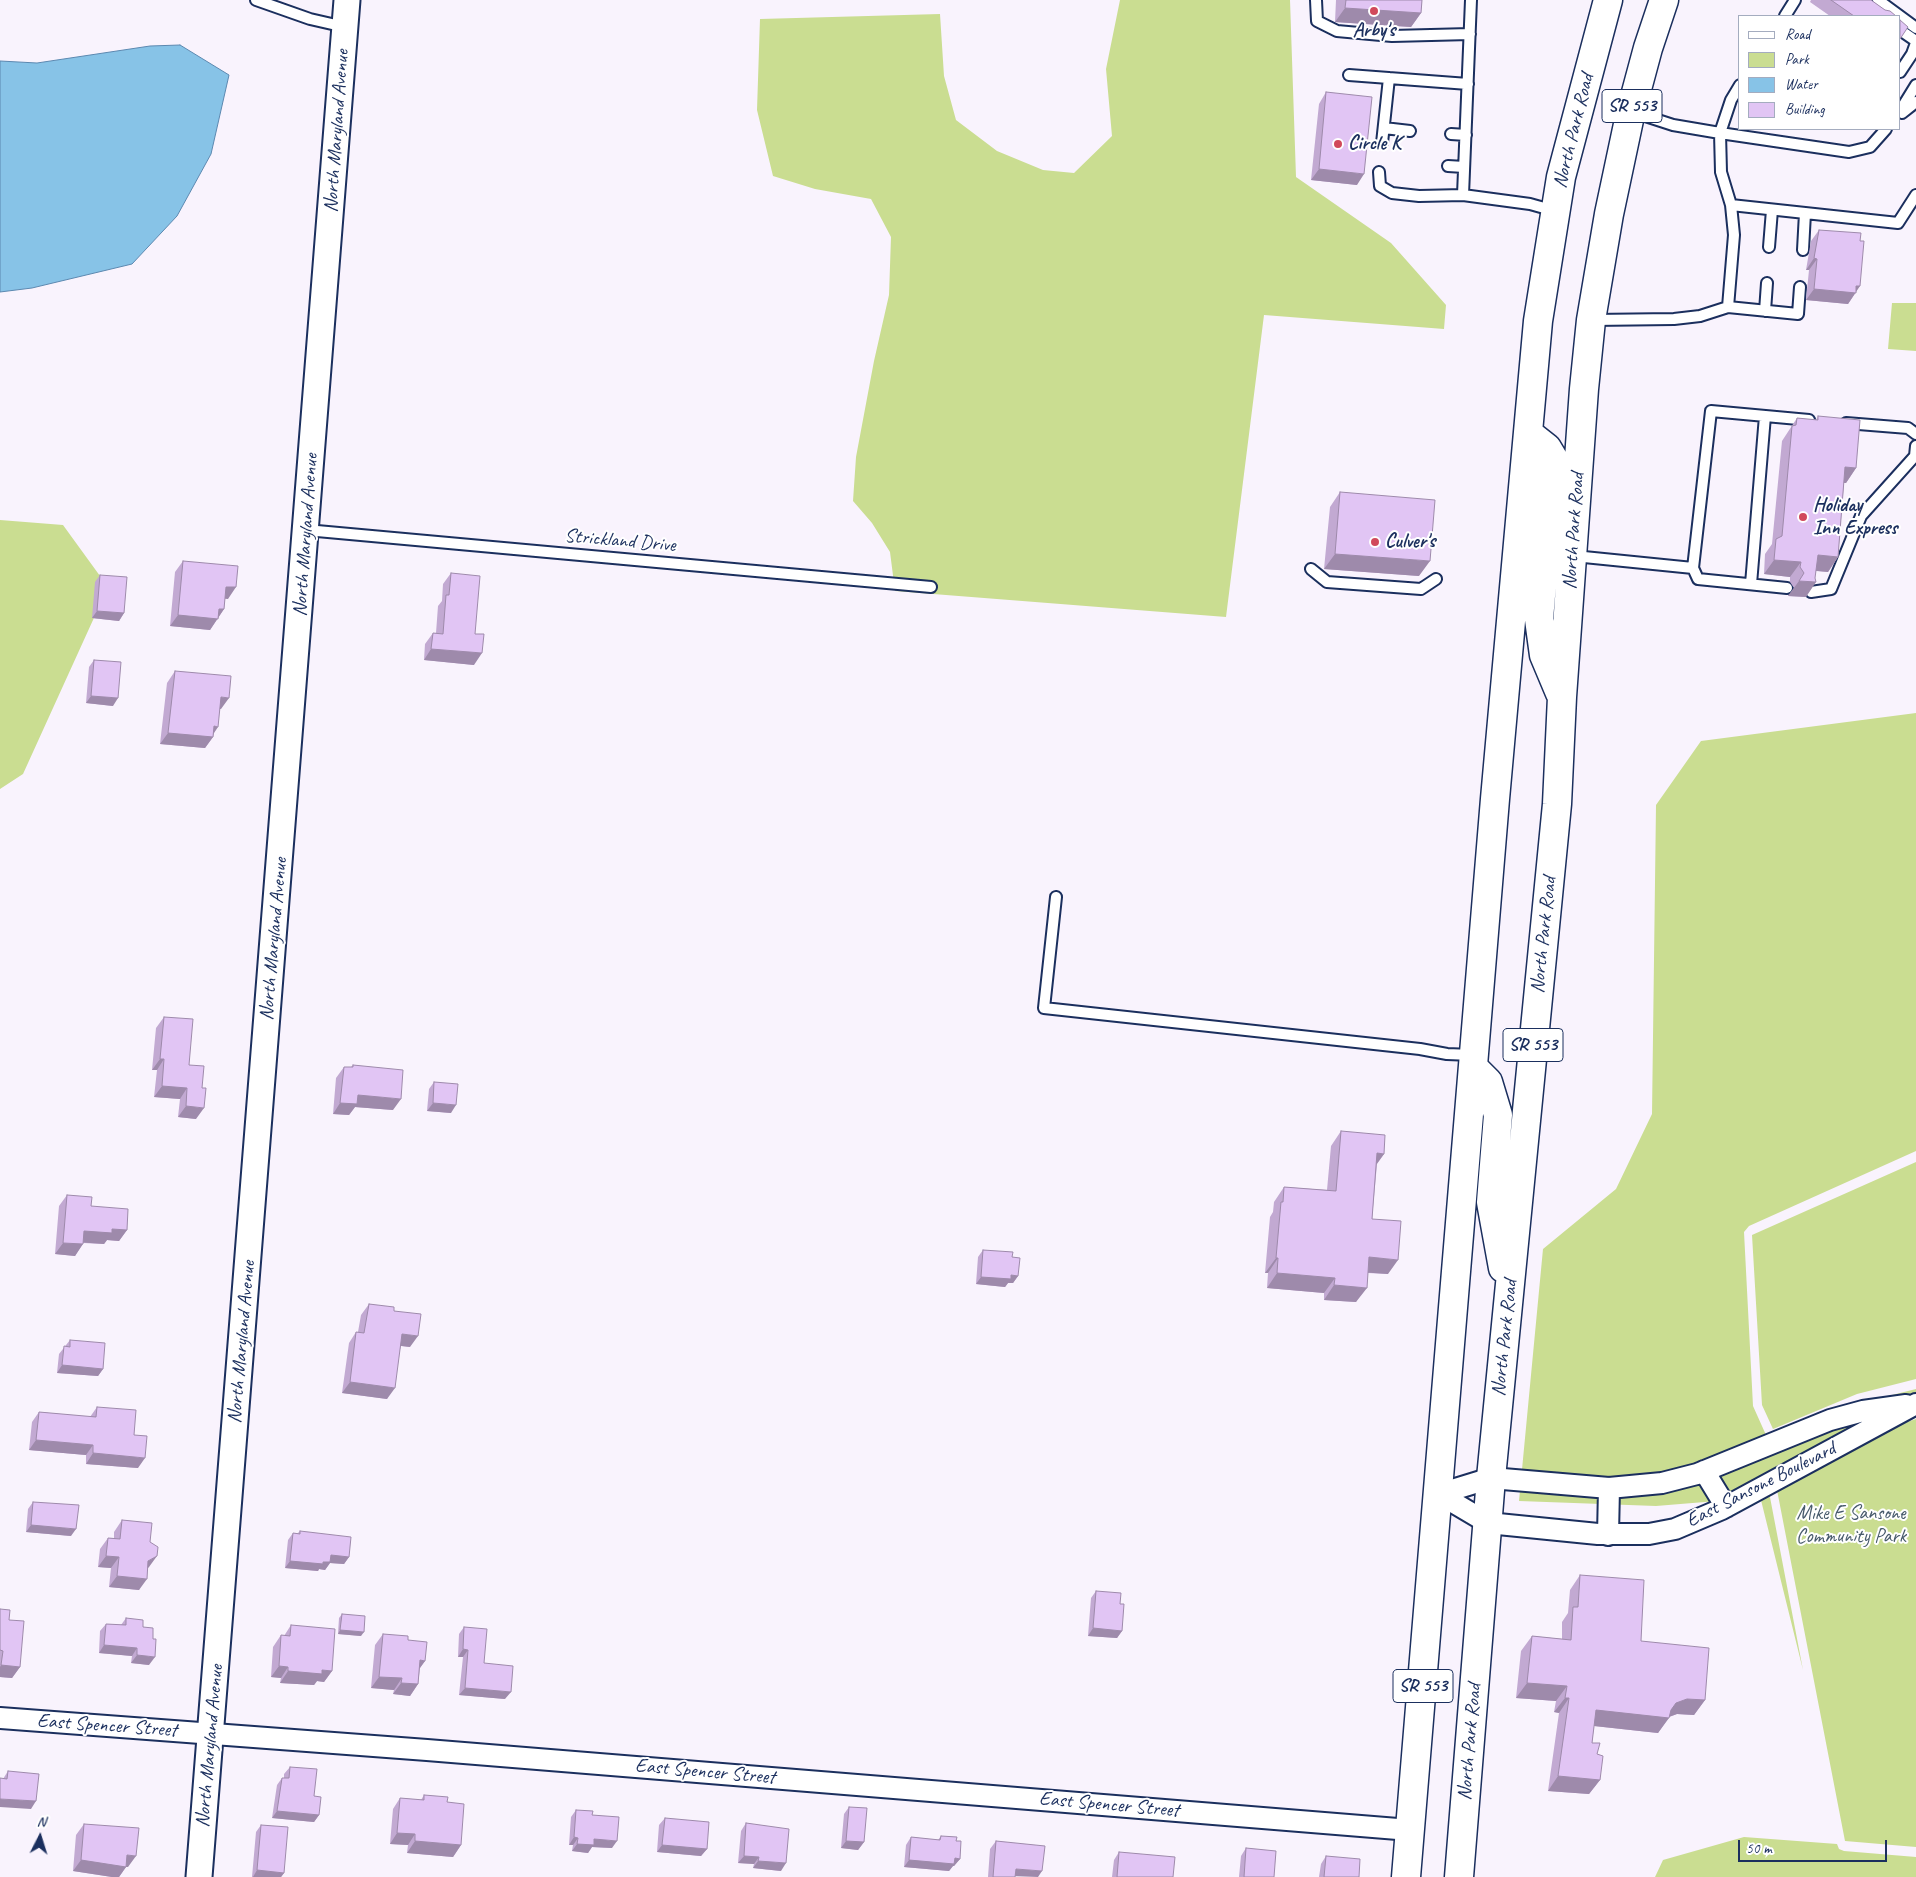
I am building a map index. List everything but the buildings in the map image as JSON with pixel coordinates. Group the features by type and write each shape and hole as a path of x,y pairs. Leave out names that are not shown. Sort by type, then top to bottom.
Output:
{"main road":[{"name":"North Park Road","path":"1406,1877 1538,321 1556,211 1578,108 1608,0"},
{"name":"North Park Road","path":"1459,1877 1491,1478 1557,804 1562,697 1584,389 1591,320 1609,214 1631,111 1664,0"},
{"path":"1528,433 1547,448 1553,458 1539,619 1544,655 1562,697"},
{"path":"1475,1062 1488,1082 1498,1115 1490,1202 1509,1298"}],"street":[{"name":"North Maryland Avenue","path":"199,1877 347,0"},
{"name":"East Sansone Boulevard","path":"1439,1494 1491,1478 1609,1488 1662,1484 1704,1471 1830,1420 1863,1411 1916,1403"},
{"name":"East Sansone Boulevard","path":"1439,1494 1488,1523 1608,1534 1649,1534 1675,1529 1726,1507 1916,1403"},
{"path":"1704,1471 1726,1507"},
{"path":"1608,1534 1609,1488"},
{"name":"East Spencer Street","path":"0,1718 1410,1830"}],"lane":[{"path":"256,0 310,19 345,27"},
{"path":"1316,0 1317,21 1337,31 1392,36 1470,34"},
{"path":"1463,195 1471,0"},
{"path":"1785,15 1795,0"},
{"path":"1878,0 1898,15"},
{"path":"1901,17 1916,28"},
{"path":"1901,31 1916,42 1912,54 1901,70"},
{"path":"1350,75 1468,84"},
{"path":"1382,143 1389,78"},
{"path":"1901,109 1916,85"},
{"path":"1728,307 1734,255 1731,205 1721,172 1720,133 1731,100 1738,88"},
{"path":"1901,114 1916,102"},
{"path":"1631,111 1673,125 1849,152 1870,147 1885,130"},
{"path":"1384,128 1410,130"},
{"path":"1450,134 1466,135"},
{"path":"1448,166 1464,167"},
{"path":"1379,172 1380,186 1392,193 1419,196 1463,195 1530,204 1556,211"},
{"path":"1731,205 1898,223 1916,195"},
{"path":"1770,247 1772,210"},
{"path":"1904,212 1916,215"},
{"path":"1803,250 1805,213"},
{"path":"1765,311 1767,283"},
{"path":"1591,320 1674,319 1700,316 1728,307 1798,314 1800,287"},
{"path":"1788,588 1698,579 1693,568 1711,411 1908,428 1916,434"},
{"path":"1751,584 1765,416"},
{"path":"1810,592 1831,589 1861,516 1915,456 1916,446"},
{"name":"Strickland Drive","path":"306,530 931,588"},
{"path":"1573,556 1693,568"},
{"path":"1311,569 1327,582 1421,589 1436,579"},
{"path":"1056,897 1044,1008 1420,1049 1475,1062"}],"green space":[{"path":"1120,0 1290,0 1296,177 1391,243 1446,305 1444,329 1264,315 1226,617 895,591 890,552 872,523 853,501 856,457 874,361 889,295 891,237 871,199 815,189 773,176 757,110 760,19 940,14 944,76 956,120 997,151 1043,170 1074,173 1112,136 1106,69"},
{"path":"1892,303 1916,303 1916,351 1888,349"},
{"path":"0,520 63,525 108,587 23,774 0,789"},
{"path":"1916,713 1916,1151 1749,1226 1744,1232 1753,1406 1766,1435 1860,1403 1916,1389 1916,1409 1769,1492 1803,1670 1758,1488 1717,1501 1656,1506 1519,1501 1543,1249 1616,1189 1652,1114 1656,805 1701,741"},
{"path":"1916,1162 1916,1379 1857,1394 1773,1429 1762,1405 1752,1235"},
{"name":"Mike E Sansone Community Park","path":"1916,1419 1916,1847 1845,1841 1777,1490 1901,1424"},
{"path":"1744,1837 1837,1844 1839,1849 1844,1851 1916,1857 1916,1877 1655,1877 1663,1860"}],"water":[{"path":"180,45 229,75 211,154 177,216 132,264 32,288 0,292 0,61 37,63 150,46"}],"place":[{"name":"Arby's","path":"1374,11"},
{"name":"Circle K","path":"1338,144"},
{"name":"Holiday Inn Express","path":"1803,517"},
{"name":"Culver's","path":"1375,542"}]}
